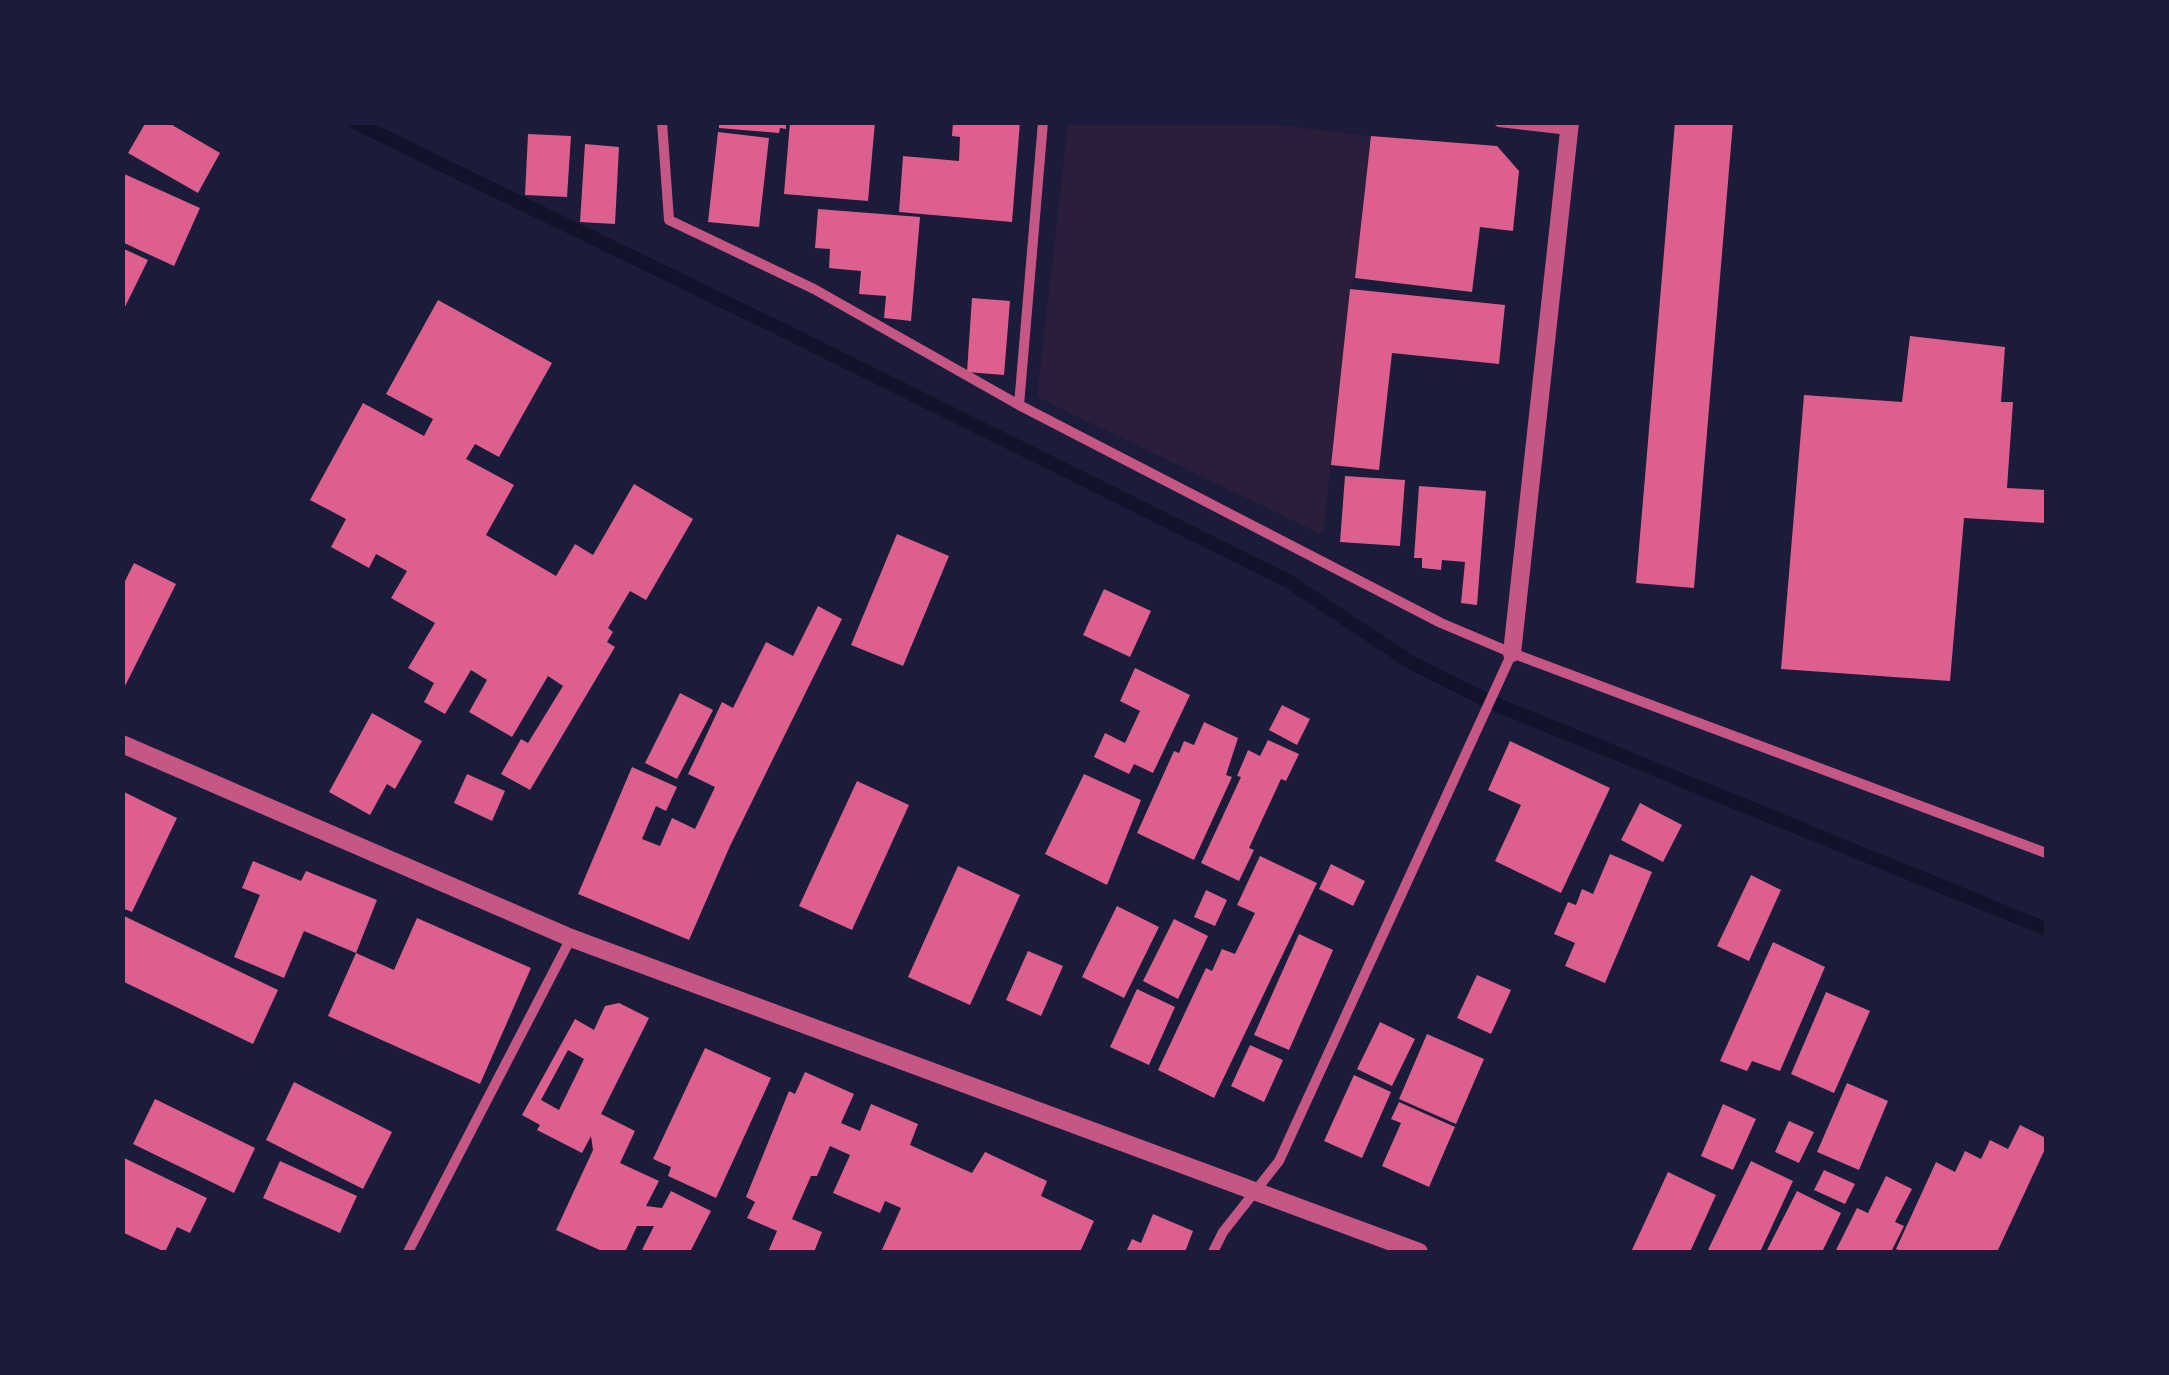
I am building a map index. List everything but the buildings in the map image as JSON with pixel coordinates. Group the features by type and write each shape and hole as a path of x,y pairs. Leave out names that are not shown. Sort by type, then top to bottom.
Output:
{"street":[{"path":"662,122 668,220 814,289 1019,404 1440,623 1512,654 2046,853"},
{"path":"1019,404 1043,122"},
{"path":"1213,1252 1223,1232 1278,1161 1512,654 1569,126 1499,122"},
{"path":"122,744 571,938 1418,1252"},
{"path":"408,1252 571,938"}],"shaded area":[{"path":"1251,122 1371,136 1323,535 1037,397 1068,123"}],"waterway":[{"path":"354,122 1288,581 1412,663 1488,701 2046,929"}]}
